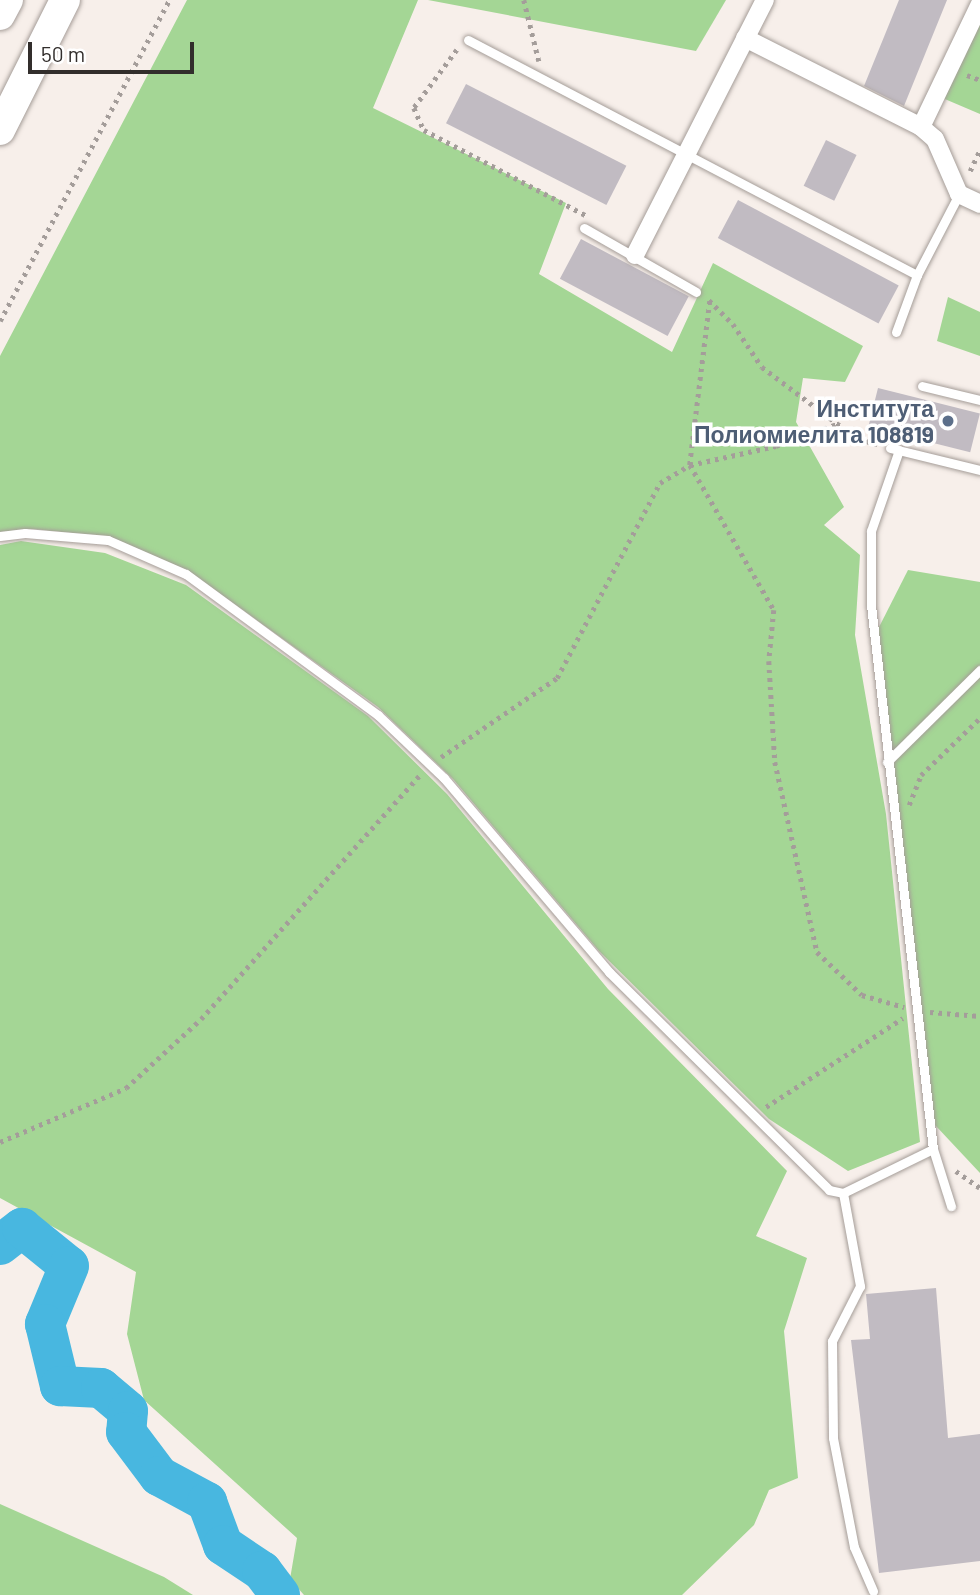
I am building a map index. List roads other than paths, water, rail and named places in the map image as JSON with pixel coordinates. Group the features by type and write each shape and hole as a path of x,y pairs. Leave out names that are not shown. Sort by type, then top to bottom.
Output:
{"highway":[{"path":"0,15 8,0"},
{"path":"0,130 65,0"}],"street":[{"path":"635,255 765,0"},
{"path":"921,127 980,4"},
{"path":"746,38 921,127 935,139 959,194 980,204"}],"lane":[{"path":"468,40 917,275"},
{"path":"896,332 917,275 959,194"},
{"path":"587,230 696,292"},
{"path":"922,386 980,400"},
{"path":"951,1206 933,1149 916,1011 871,605 871,531 895,449 980,470"},
{"path":"0,536 24,533 108,540 186,574 318,668 430,764 609,972 829,1190 843,1193 933,1149"},
{"path":"887,762 980,670"},
{"path":"843,1193 860,1286 832,1341 833,1438 854,1547 873,1591"}],"waterway":[{"path":"0,1245 22,1228 69,1266 45,1324 60,1386 101,1388 128,1411 126,1432 159,1476 207,1502 223,1545 262,1571 280,1595"}],"place":[{"name":"Института Полиомиелита 108819","path":"948,421"}]}
